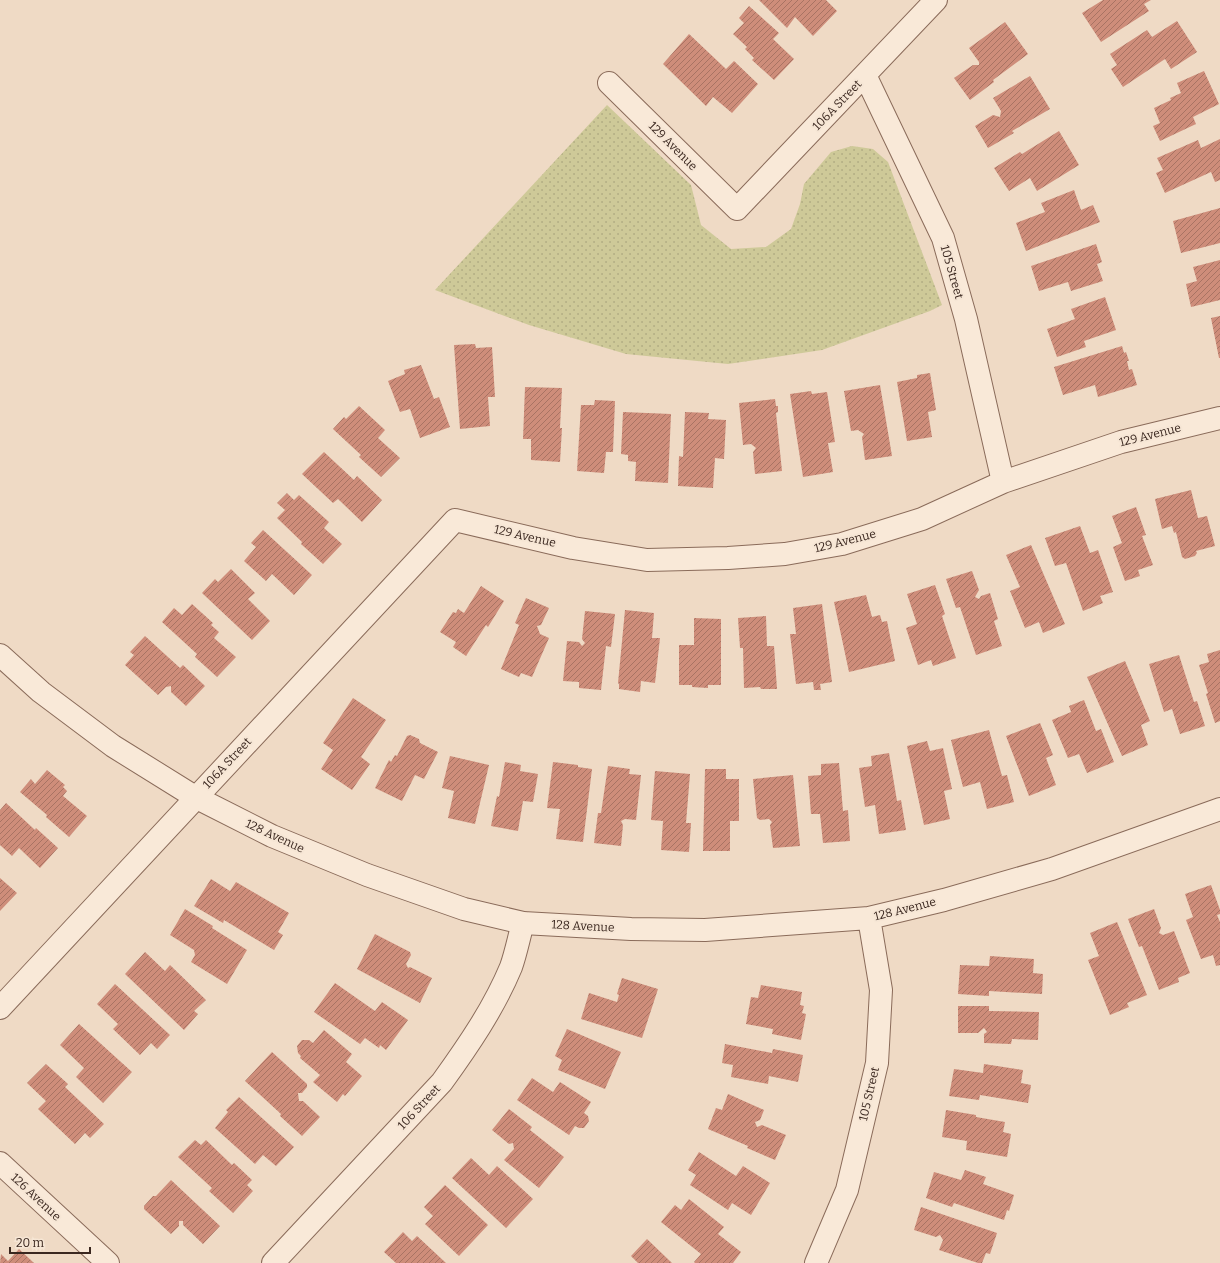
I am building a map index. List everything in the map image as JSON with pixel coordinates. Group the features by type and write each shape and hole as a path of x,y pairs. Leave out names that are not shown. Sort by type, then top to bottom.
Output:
{"street":[{"name":"106A Street","path":"737,209 936,0"},
{"name":"105 Street","path":"865,75 943,238 966,319 1003,482"},
{"name":"129 Avenue","path":"609,83 737,209"},
{"name":"129 Avenue","path":"455,520 573,548 647,560 728,558 785,554 842,544 922,519 1003,482 1121,442 1220,418"},
{"name":"106A Street","path":"0,1008 195,797 455,520"},
{"name":"128 Avenue","path":"0,655 41,692 113,746 195,797 272,836 366,875 464,909 523,923 631,929 705,930 869,918 944,900 1052,869 1220,809"},
{"name":"105 Street","path":"816,1263 847,1190 876,1063 881,990 869,918"},
{"name":"106 Street","path":"272,1263 442,1082 465,1050 500,992 511,966 523,923"},
{"name":"126 Avenue","path":"0,1163 108,1263"}],"shaded area":[{"path":"607,105 691,185 701,225 731,249 766,247 791,229 800,204 804,184 831,152 852,146 873,149 888,162 942,305 930,311 822,350 728,364 626,354 529,325 435,290"}],"building":[{"path":"759,0 826,0 837,11 813,36 795,17 787,28"},
{"path":"1103,0 1151,0 1144,4 1149,11 1101,42 1082,13"},
{"path":"749,6 779,33 773,39 794,59 774,80 752,60 754,58 745,49 747,47 733,34 744,23 739,18"},
{"path":"1177,21 1197,52 1171,69 1165,59 1123,87 1111,69 1117,65 1110,54 1147,30 1152,37"},
{"path":"1005,22 1028,54 993,80 994,82 970,100 954,78 973,65 979,65 979,62 969,48"},
{"path":"689,34 726,69 734,61 758,84 732,113 713,97 706,106 663,64"},
{"path":"1204,71 1219,104 1193,117 1196,124 1160,141 1153,126 1160,123 1154,108 1171,100 1170,98 1181,93 1177,83"},
{"path":"1030,76 1050,109 1012,131 1014,133 988,148 975,126 993,115 1000,117 1001,111 993,98"},
{"path":"1059,131 1079,165 1037,191 1030,178 1009,191 994,168 1020,152 1022,154"},
{"path":"1220,139 1220,180 1215,182 1211,172 1165,193 1156,173 1163,170 1157,158 1198,140 1201,148"},
{"path":"1074,190 1081,210 1093,205 1100,222 1026,251 1016,223 1045,212 1041,203"},
{"path":"1220,208 1220,243 1181,253 1173,221"},
{"path":"1096,244 1102,262 1097,264 1103,281 1071,291 1068,282 1039,291 1031,266"},
{"path":"1220,260 1220,300 1191,307 1186,284 1197,281 1193,267"},
{"path":"1105,297 1116,330 1084,341 1086,347 1057,357 1047,329 1075,319 1071,309"},
{"path":"1220,316 1220,358 1219,358 1211,318"},
{"path":"475,344 476,348 492,347 495,397 488,397 490,426 460,429 454,345"},
{"path":"1122,346 1129,361 1127,361 1129,370 1132,369 1137,385 1098,397 1095,385 1063,395 1054,367"},
{"path":"421,365 434,399 439,397 450,427 420,438 410,409 400,412 388,381 405,374 404,370"},
{"path":"930,373 936,410 928,412 932,437 907,441 897,382 917,378 917,375"},
{"path":"880,385 892,456 865,460 862,437 864,434 858,430 851,431 844,391"},
{"path":"525,387 562,388 560,462 531,460 531,439 523,439"},
{"path":"811,391 812,394 827,392 835,442 828,443 833,472 803,477 790,394"},
{"path":"775,399 776,406 778,406 778,412 776,413 782,471 755,474 753,452 756,448 751,444 743,445 739,403"},
{"path":"595,400 615,401 613,452 606,452 604,473 577,471 581,405 594,405"},
{"path":"359,406 385,430 378,438 400,458 381,477 359,457 361,455 333,429 344,417 346,419"},
{"path":"623,412 671,414 668,483 635,481 636,462 628,461 628,455 621,454"},
{"path":"685,412 709,413 708,419 726,420 724,459 715,458 713,488 678,486 679,456 683,457"},
{"path":"324,452 354,480 357,476 382,500 362,522 338,499 333,503 302,474"},
{"path":"1191,490 1198,518 1207,516 1215,546 1196,551 1197,553 1195,556 1185,559 1182,557 1176,532 1174,533 1172,526 1162,529 1155,499"},
{"path":"287,493 294,500 299,495 329,522 324,528 342,544 323,564 301,544 302,542 277,518 285,510 277,503"},
{"path":"1136,507 1146,535 1142,536 1153,565 1138,570 1140,576 1125,581 1113,547 1122,543 1112,516"},
{"path":"1080,526 1090,553 1098,550 1113,592 1100,596 1103,603 1083,611 1066,563 1055,566 1045,538"},
{"path":"263,530 312,575 294,595 272,574 266,581 244,561 256,547 251,543"},
{"path":"1031,545 1065,624 1043,633 1039,622 1025,628 1010,591 1020,587 1006,555"},
{"path":"231,569 255,593 248,599 270,621 252,640 202,593 215,579 218,582"},
{"path":"972,571 979,590 975,597 979,599 981,596 990,593 998,619 994,621 1002,646 976,655 960,607 956,608 946,579"},
{"path":"935,585 945,614 942,616 956,658 933,666 931,660 918,665 906,628 917,624 907,594"},
{"path":"481,586 504,601 488,627 486,625 466,656 453,647 456,642 440,632 453,612 456,613 458,609 464,613"},
{"path":"866,595 872,617 880,615 882,622 887,621 895,661 849,672 834,602"},
{"path":"526,598 549,608 541,625 537,626 540,634 549,638 532,677 521,673 519,677 501,669 519,625 515,623"},
{"path":"192,604 213,623 211,625 219,632 214,638 236,657 217,677 195,657 197,654 162,622 174,608 182,615"},
{"path":"822,604 832,682 820,684 821,690 814,690 813,682 796,684 790,634 796,634 793,608"},
{"path":"625,610 654,613 652,638 660,638 655,683 641,681 640,692 619,689 618,683"},
{"path":"585,611 615,614 611,647 606,646 601,690 579,688 579,682 563,681 567,641 579,642 582,646 585,643 582,639"},
{"path":"766,616 767,646 774,646 777,689 761,689 760,687 744,688 743,648 740,648 738,618"},
{"path":"694,618 721,619 721,685 708,685 708,688 692,687 692,685 679,685 679,645 694,645"},
{"path":"145,636 180,668 183,665 205,686 186,706 171,692 171,686 166,687 158,695 125,665 134,655 130,652"},
{"path":"1220,650 1220,721 1215,723 1206,694 1208,693 1199,665 1209,662 1207,654"},
{"path":"1179,655 1194,702 1197,701 1205,726 1180,734 1172,709 1164,712 1149,664"},
{"path":"1125,661 1150,721 1141,725 1148,745 1122,756 1087,677"},
{"path":"353,698 386,720 361,757 370,764 352,790 321,769 333,750 323,743"},
{"path":"1084,700 1096,731 1101,729 1114,762 1087,773 1079,754 1068,758 1052,720 1071,712 1069,706"},
{"path":"1040,723 1053,755 1046,758 1056,785 1029,796 1006,736"},
{"path":"989,730 1002,776 1007,775 1014,802 987,809 980,782 963,787 951,740"},
{"path":"410,735 419,739 420,743 438,752 424,779 415,775 402,801 375,788 389,760 391,762 395,755 397,756 407,736"},
{"path":"927,741 930,751 943,748 952,789 944,791 950,819 924,825 907,746"},
{"path":"889,753 897,801 901,800 906,830 879,834 875,805 865,807 859,768 872,766 871,756"},
{"path":"450,756 489,765 475,824 448,818 454,791 442,788"},
{"path":"505,762 521,765 520,771 538,774 533,802 523,801 518,831 491,826 497,796 499,797"},
{"path":"553,762 578,765 578,767 592,769 583,842 556,839 560,809 547,808"},
{"path":"839,763 843,811 848,810 850,841 823,843 820,814 811,814 808,776 821,775 821,764"},
{"path":"608,766 630,769 629,774 641,775 636,820 625,819 621,821 623,825 621,846 594,843 598,813 601,813"},
{"path":"705,769 726,769 726,779 739,779 739,821 730,821 730,851 703,851"},
{"path":"47,770 65,785 63,787 67,791 63,796 87,816 69,837 46,817 47,815 20,792 31,779 35,784"},
{"path":"655,771 690,774 686,823 691,823 689,852 661,850 663,821 651,820"},
{"path":"793,775 800,846 773,848 770,825 772,822 769,819 760,820 757,818 753,779"},
{"path":"6,803 35,830 36,828 58,848 40,868 19,848 12,856 0,845 0,810"},
{"path":"0,878 17,893 0,911"},
{"path":"211,879 230,891 236,882 289,913 278,932 283,935 274,950 224,920 223,923 194,906"},
{"path":"1211,885 1220,910 1220,914 1217,915 1220,922 1220,965 1216,966 1213,955 1201,959 1186,920 1193,917 1185,894"},
{"path":"185,909 213,926 212,928 247,950 227,984 191,962 195,955 194,950 170,935"},
{"path":"1154,909 1161,928 1159,933 1163,935 1174,931 1190,973 1178,978 1179,982 1159,990 1142,946 1139,947 1128,919"},
{"path":"1117,922 1147,995 1127,1003 1129,1007 1110,1015 1088,960 1099,956 1090,933"},
{"path":"375,934 410,952 411,955 406,964 408,968 410,967 432,978 420,1003 357,969"},
{"path":"145,952 165,971 170,965 206,1000 194,1011 198,1014 184,1030 125,974"},
{"path":"990,956 1034,959 1033,973 1043,974 1042,994 989,991 989,996 958,994 960,965 989,966"},
{"path":"622,978 658,989 642,1038 581,1019 589,993 617,1002 619,995 617,994"},
{"path":"335,983 375,1011 382,1002 408,1020 386,1050 380,1045 379,1048 365,1038 360,1044 314,1012"},
{"path":"115,984 170,1035 157,1049 151,1043 140,1055 113,1029 118,1024 97,1004"},
{"path":"761,985 802,992 800,1005 804,1006 802,1013 806,1014 801,1040 772,1034 773,1029 746,1024 751,997 758,998"},
{"path":"958,1006 989,1006 989,1011 1039,1012 1038,1040 1012,1039 1011,1044 984,1043 984,1034 987,1032 984,1028 978,1033 958,1033"},
{"path":"79,1024 132,1072 103,1103 76,1077 84,1068 60,1045"},
{"path":"567,1029 621,1052 605,1089 558,1070 562,1060 555,1056"},
{"path":"324,1030 352,1054 346,1062 362,1076 345,1096 343,1094 337,1102 313,1082 320,1075 300,1058 301,1056 298,1053 297,1046 302,1040 309,1040 313,1043"},
{"path":"725,1044 772,1053 773,1049 803,1055 798,1082 769,1076 768,1084 731,1077 733,1065 722,1063"},
{"path":"272,1052 307,1084 307,1087 302,1093 298,1093 299,1101 303,1101 320,1117 302,1136 280,1116 281,1114 245,1081"},
{"path":"46,1064 68,1084 65,1087 104,1124 90,1138 85,1133 75,1144 38,1109 46,1101 27,1083"},
{"path":"984,1064 1023,1070 1021,1083 1031,1085 1028,1103 980,1095 979,1100 949,1096 954,1069 983,1073"},
{"path":"532,1078 553,1092 560,1082 591,1102 584,1113 588,1116 589,1121 584,1128 575,1126 569,1135 517,1100"},
{"path":"728,1094 764,1110 760,1120 755,1122 757,1127 762,1125 786,1135 775,1160 747,1148 748,1146 708,1129 716,1108 722,1110"},
{"path":"239,1097 294,1147 276,1166 263,1155 255,1164 215,1128 228,1112 226,1110"},
{"path":"509,1109 532,1127 530,1130 564,1157 539,1188 504,1160 514,1149 513,1143 509,1144 492,1130"},
{"path":"946,1110 1005,1122 1003,1132 1011,1134 1007,1157 966,1150 967,1141 942,1137"},
{"path":"195,1140 201,1145 206,1140 232,1165 234,1163 252,1180 247,1185 253,1191 233,1213 209,1191 212,1188 178,1157"},
{"path":"699,1152 736,1176 743,1166 770,1183 751,1215 732,1203 728,1210 690,1185 696,1175 688,1170"},
{"path":"471,1158 489,1175 497,1166 533,1199 506,1228 452,1178"},
{"path":"965,1170 986,1177 983,1184 1014,1195 1009,1211 1007,1210 1004,1220 954,1203 952,1207 926,1198 934,1172 961,1180"},
{"path":"171,1180 220,1226 203,1244 183,1225 183,1221 179,1221 179,1226 171,1234 144,1209 144,1206 153,1196 156,1196"},
{"path":"445,1185 488,1225 459,1256 425,1224 433,1216 424,1207"},
{"path":"689,1199 724,1227 718,1234 741,1252 733,1263 695,1263 694,1262 701,1254 661,1222 675,1205 681,1210"},
{"path":"921,1207 997,1233 990,1254 986,1253 982,1263 978,1263 939,1250 943,1240 940,1235 936,1237 914,1230"},
{"path":"403,1232 412,1241 417,1236 446,1263 396,1263 384,1252"},
{"path":"647,1239 672,1263 638,1263 631,1256"},
{"path":"19,1249 34,1263 0,1263 1,1254 8,1261"}]}
